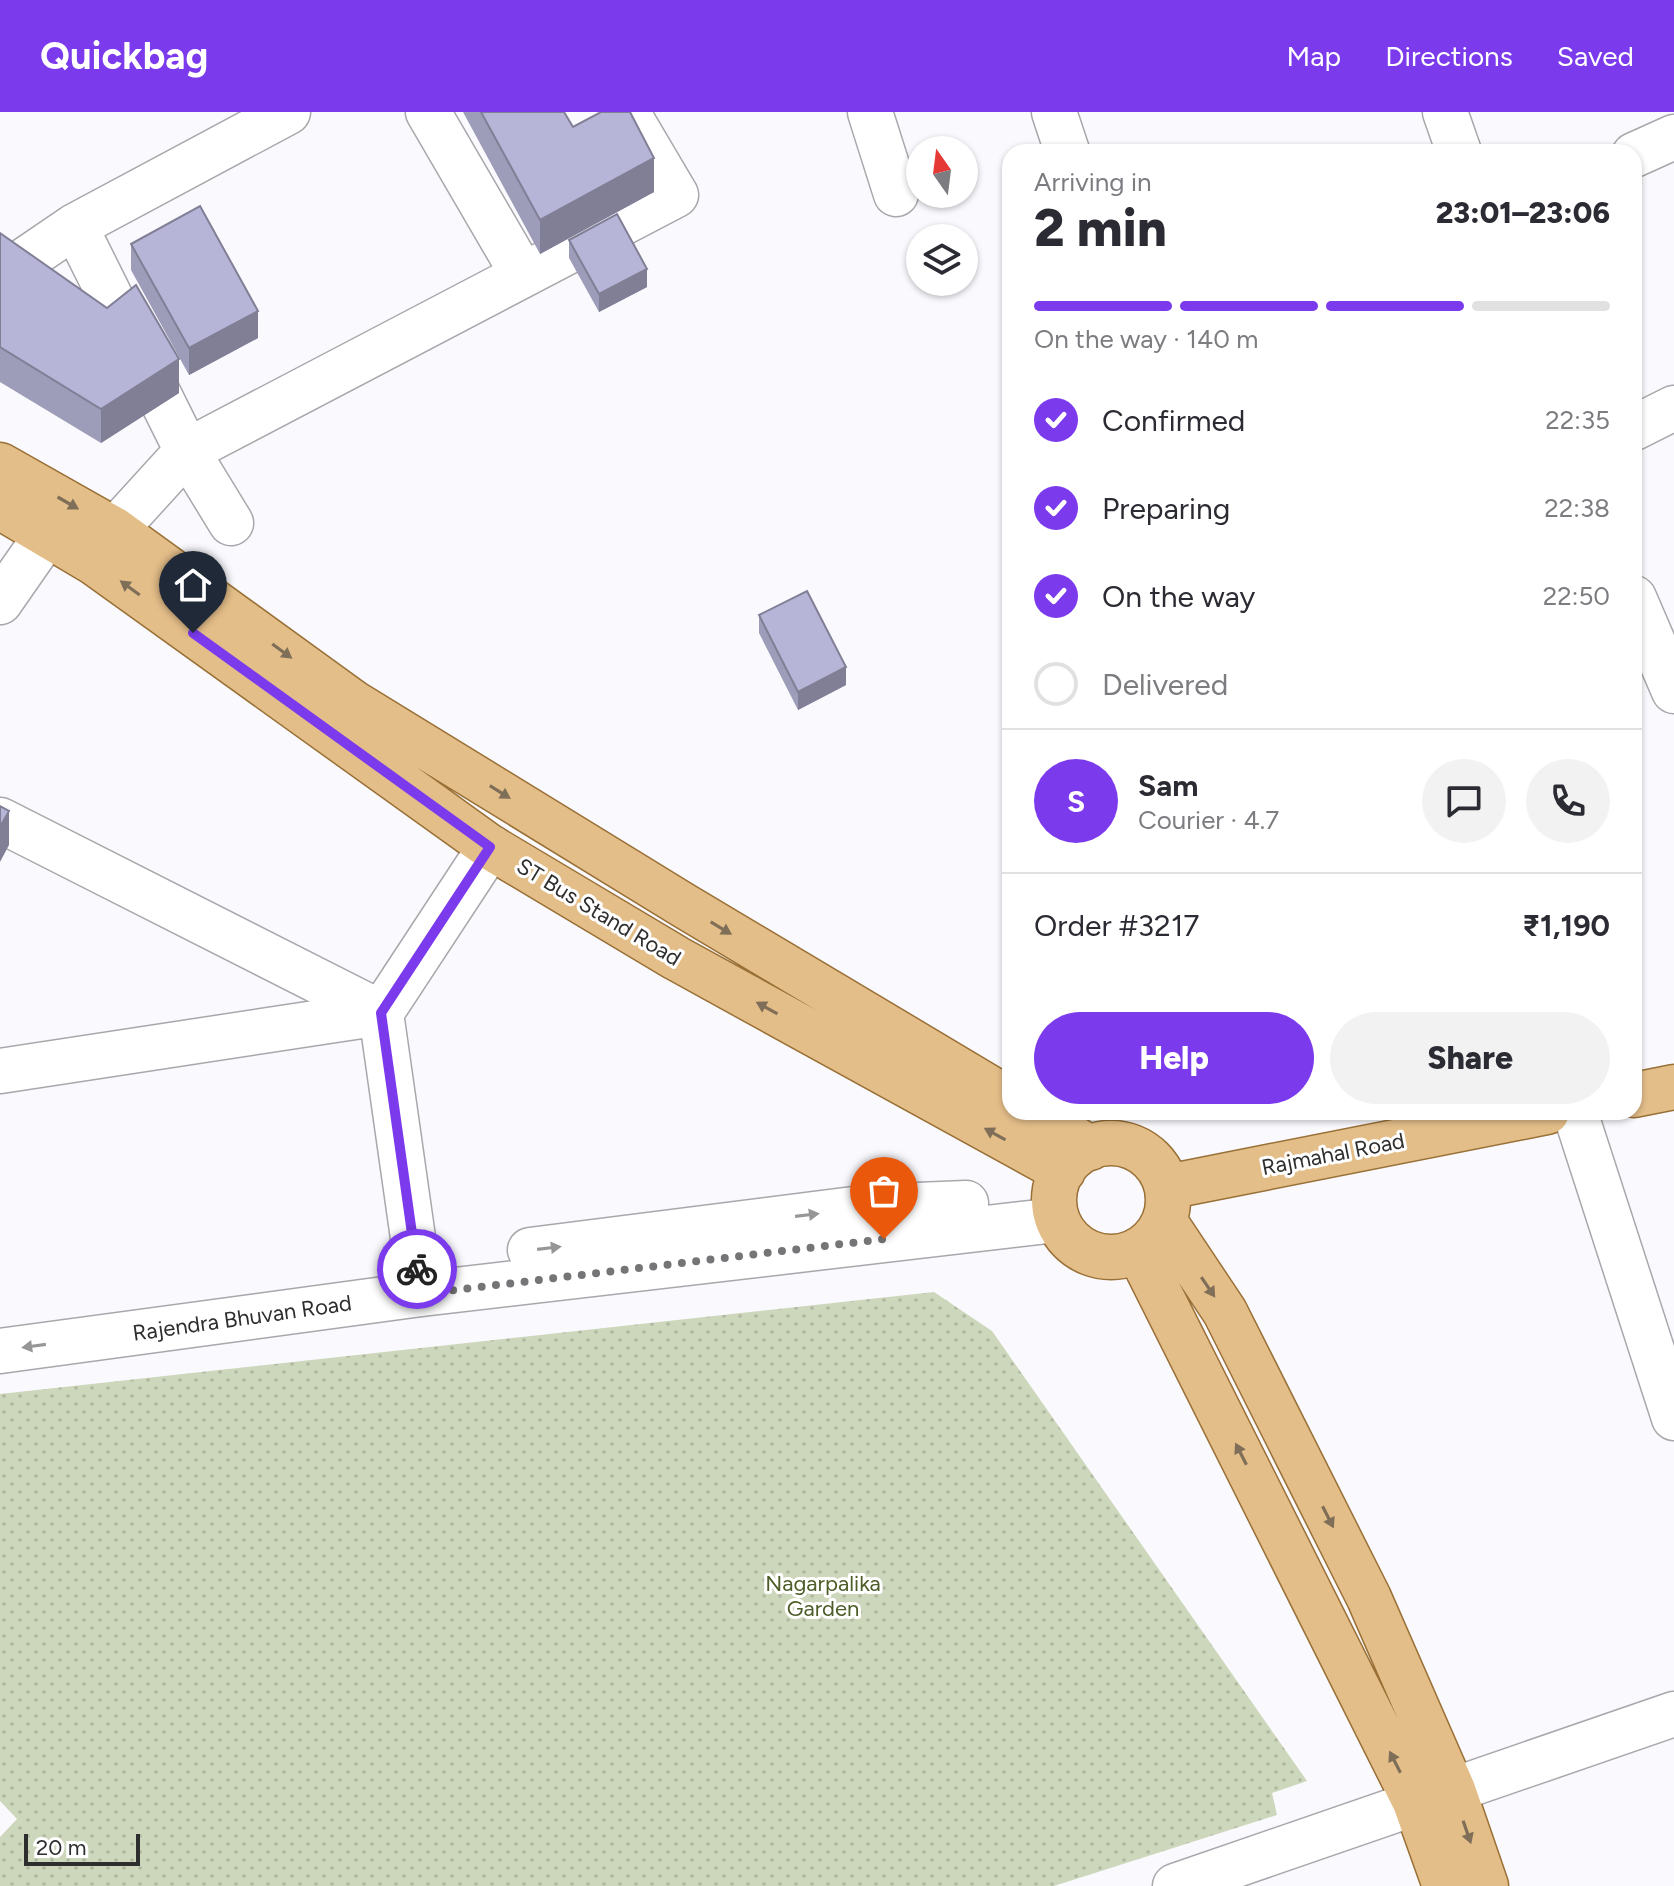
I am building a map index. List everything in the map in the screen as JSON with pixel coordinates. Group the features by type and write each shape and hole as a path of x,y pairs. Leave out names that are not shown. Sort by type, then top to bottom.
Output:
{"main road":[{"name":"ST Bus Stand Road","path":"0,465 490,847 1066,1184"},
{"name":"ST Bus Stand Road","path":"0,507 48,533 104,546 683,905 1002,1095"},
{"path":"1642,1093 1674,1087"},
{"path":"1034,1120 1066,1184 1066,1236 1081,1249 1100,1256 1119,1257 1157,1220"},
{"name":"Rajmahal Road","path":"1157,1220 1440,1122 1461,1120"},
{"path":"1066,1184 1098,1144 1116,1143 1134,1147 1161,1170 1157,1220 1225,1312 1369,1598 1434,1796 1445,1886"},
{"path":"1434,1796 1486,1886"}],"street":[{"path":"0,277 75,226 288,112"},
{"path":"428,112 523,275"},
{"path":"104,546 187,451 676,195 627,112"},
{"path":"870,112 896,194"},
{"path":"1445,112 1456,144"},
{"path":"1642,151 1674,137"},
{"path":"75,226 187,451 231,523"},
{"path":"1642,424 1674,408"},
{"path":"0,602 48,533"},
{"path":"1642,617 1674,691"},
{"path":"0,820 381,1013"},
{"path":"419,1279 381,1013 490,847"},
{"path":"0,1071 381,1013"},
{"path":"1578,1120 1674,1418"},
{"path":"0,1322 131,1319 1066,1184"},
{"name":"Rajendra Bhuvan Road","path":"0,1351 131,1319"},
{"path":"1175,1886 1674,1714"}],"green space":[{"name":"Nagarpalika Garden","path":"934,1292 992,1331 1307,1781 1272,1793 1277,1815 1054,1886 0,1886 0,1837 17,1819 0,1801 0,1394"}],"building":[{"path":"481,112 564,112 573,127 601,112 630,112 654,158 540,220"},
{"path":"200,206 258,311 189,348 131,244"},
{"path":"617,214 647,269 599,294 569,240"},
{"path":"0,233 107,308 136,285 179,359 101,409 0,347"},
{"path":"807,591 846,667 798,692 759,615"},
{"path":"0,806 9,811 0,827"}],"way so far":[{"path":"417,1269 421,1294 884,1239"}],"route":[{"path":"193,633 490,847 381,1013 417,1269"}]}
